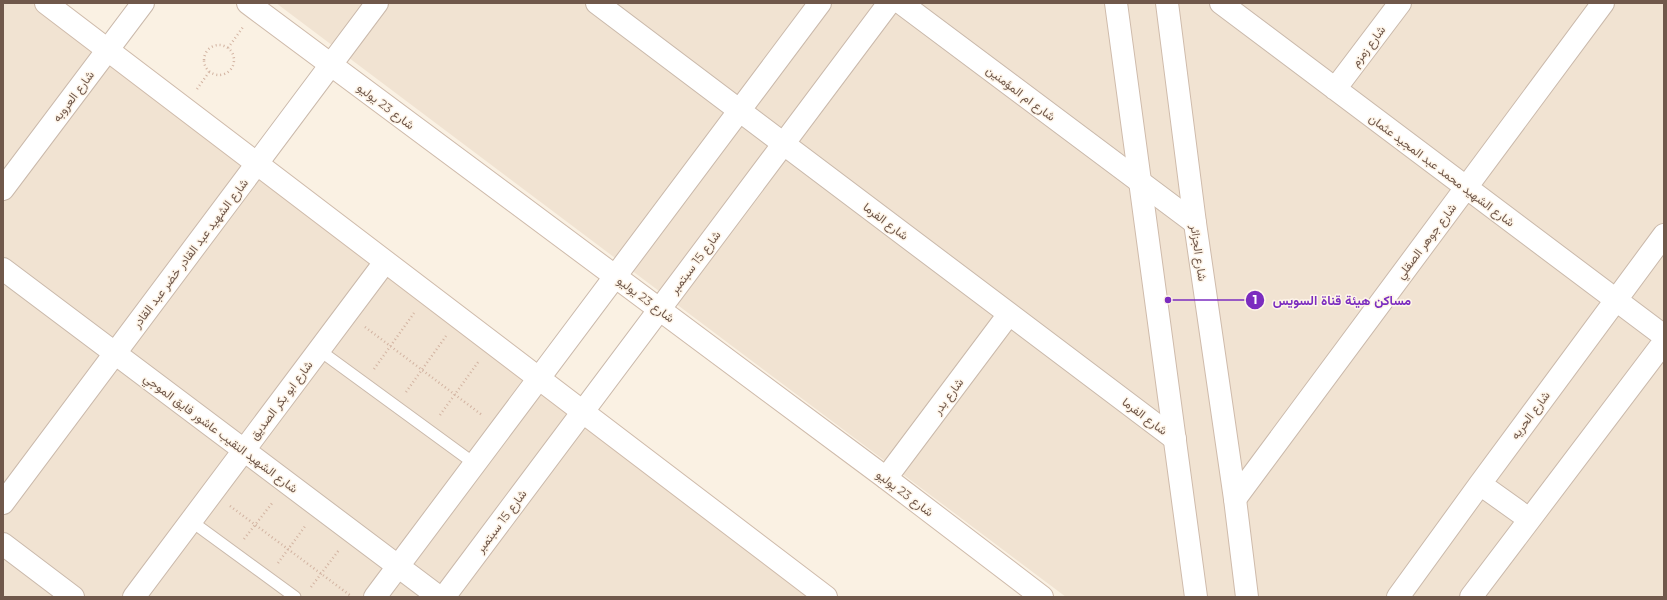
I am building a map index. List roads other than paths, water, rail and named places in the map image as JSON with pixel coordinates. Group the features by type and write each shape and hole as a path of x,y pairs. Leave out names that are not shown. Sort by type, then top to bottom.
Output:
{"street":[{"path":"46,3 826,597"},
{"name":"شارع العروبه","path":"3,189 143,3"},
{"name":"شارع 23 يوليو","path":"248,3 886,478 1042,597"},
{"name":"شارع الشهيد عبد القادر خضر عبد القادر","path":"3,503 377,3"},
{"name":"شارع الفرما","path":"597,3 1175,439"},
{"path":"375,597 820,3"},
{"name":"شارع 15 سبتمبر","path":"444,597 889,3"},
{"name":"شارع ام المؤمنين","path":"901,3 1194,223"},
{"path":"1116,3 1196,597"},
{"name":"شارع الجزائر","path":"1167,3 1194,223 1235,499 1247,597"},
{"name":"شارع الشهيد محمد عبد المجيد عثمان","path":"1220,3 1664,336"},
{"name":"شارع زمزم","path":"1335,89 1400,3"},
{"name":"شارع جوهر الصقلي","path":"1235,499 1603,3"},
{"name":"شارع الحريه","path":"1398,597 1664,235"},
{"name":"شارع ابو بكر الصديق","path":"134,597 386,262"},
{"name":"شارع الشهيد النقيب عاشور فايق الموجي","path":"3,269 439,597"},
{"name":"شارع بدر","path":"886,478 1009,314"},
{"path":"1471,597 1664,342"},
{"path":"1480,484 1529,519"},
{"path":"3,544 73,597"}],"lane":[{"path":"319,350 475,464"},
{"path":"191,521 295,597"}],"place":[{"name":"مساكن هيئة قناة السويس","path":"1168,300"}]}
